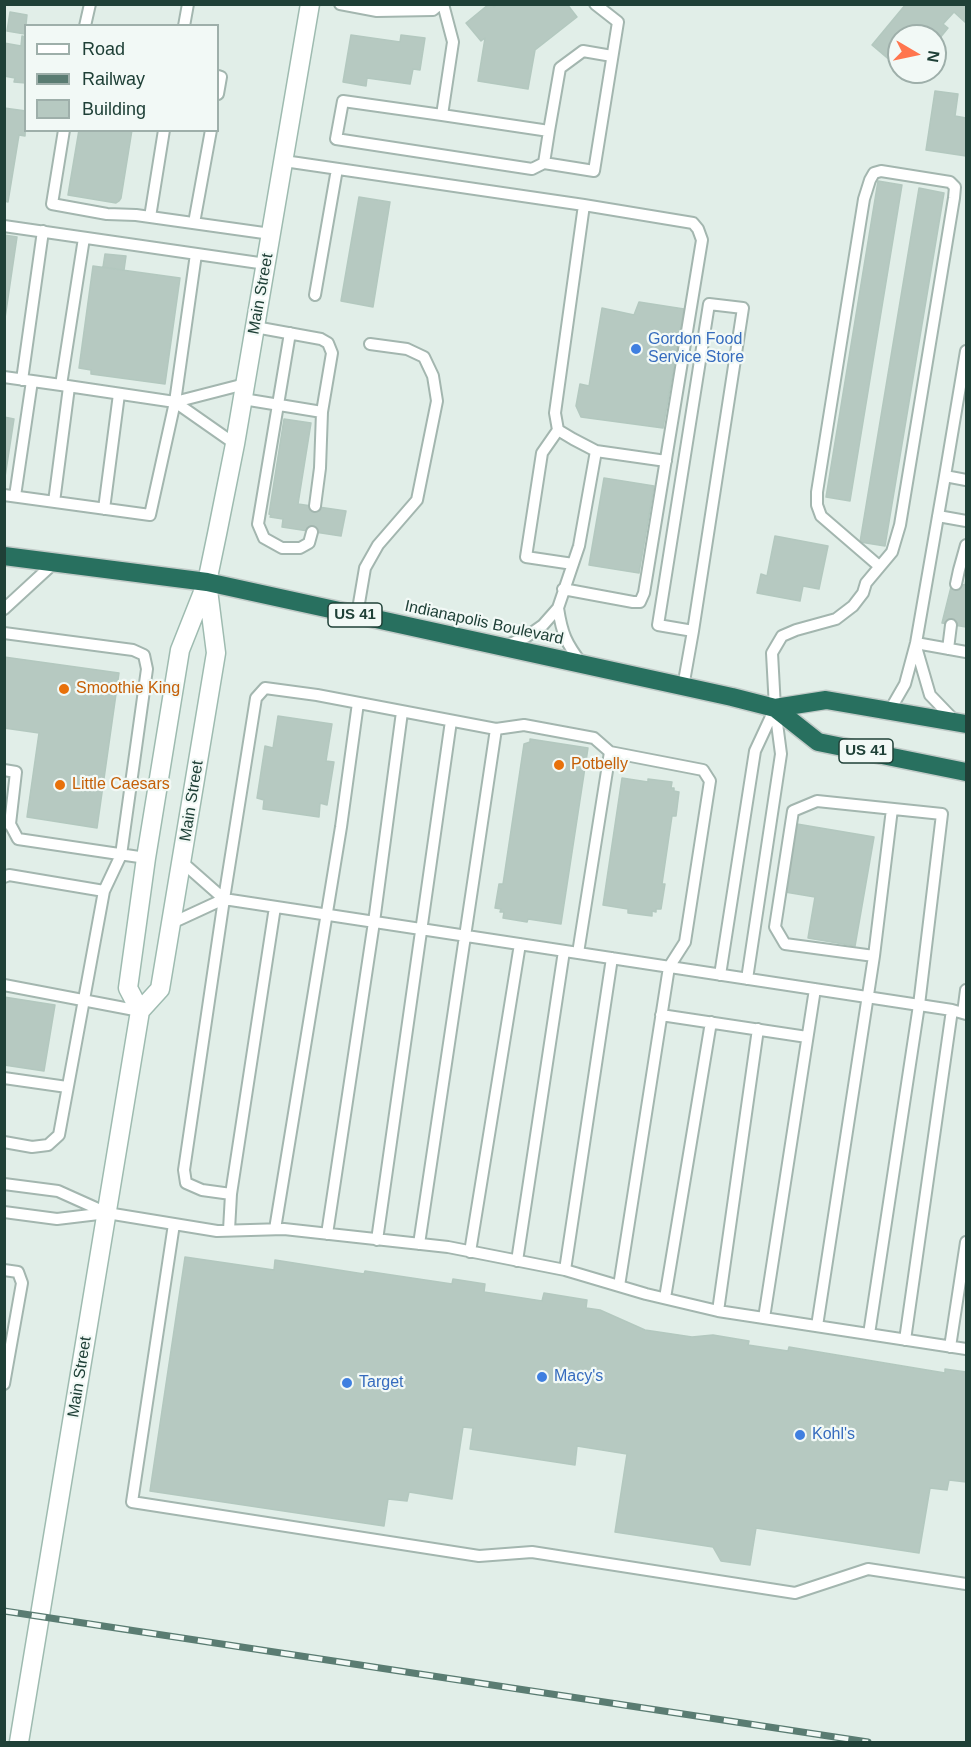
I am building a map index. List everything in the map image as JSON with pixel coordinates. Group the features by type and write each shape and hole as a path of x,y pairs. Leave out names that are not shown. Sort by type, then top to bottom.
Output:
{"highway":[{"name":"Indianapolis Boulevard","path":"4,556 207,582 775,708 826,700 961,723"},
{"name":"Indianapolis Boulevard","path":"775,708 818,742 966,772"}],"street":[{"name":"Main Street","path":"140,1011 128,988 146,858 180,650 207,582 235,444 310,4"},
{"name":"Main Street","path":"19,1743 140,1011 160,989 216,653 207,582"}],"lane":[{"path":"85,24 90,4"},
{"path":"184,24 188,4"},
{"path":"340,4 377,11 433,10 441,4 453,42 442,115"},
{"path":"549,131 343,101 336,139 532,169 544,163 594,171 618,22 595,4"},
{"path":"544,163 560,68 583,51 612,56"},
{"path":"64,132 52,204 107,214 150,217 271,234"},
{"path":"150,217 164,132"},
{"path":"194,223 211,132"},
{"path":"284,160 693,223 698,229 702,240 644,592 640,602 633,602 563,589"},
{"path":"315,295 337,169"},
{"path":"747,979 780,754 772,653 782,636 836,619 853,606 863,593 866,583 892,552 900,525 955,187 950,182 881,171 874,173 864,199 817,492 817,505 821,516 879,566"},
{"path":"573,564 526,557 542,453 558,430 555,413 584,205"},
{"path":"4,226 266,264"},
{"path":"42,231 27,381 10,495 54,502 150,515 175,402 196,254"},
{"path":"54,502 64,386 84,238"},
{"path":"683,687 693,631 743,308 709,304 658,624 693,631"},
{"path":"255,327 321,339 328,343 332,353 322,412 320,468 315,506"},
{"path":"290,333 258,524 264,538 282,548 300,548 309,543 312,532"},
{"path":"357,615 365,568 378,545 417,500 437,401 433,376 424,357 407,350 370,344"},
{"path":"890,710 905,684 915,643 966,354"},
{"path":"4,377 175,402 244,391 279,405 322,412"},
{"path":"104,509 119,394"},
{"path":"175,402 235,444"},
{"path":"558,430 596,451 666,461"},
{"path":"583,665 570,649 561,631 558,608 579,546 596,451"},
{"path":"945,476 966,480"},
{"path":"938,516 966,521"},
{"path":"957,584 966,545"},
{"path":"4,609 54,562"},
{"path":"502,647 526,637 543,626 558,608"},
{"path":"948,649 951,625"},
{"path":"4,633 133,650 144,655 147,669 121,855 104,891 59,1135 48,1145 32,1147 4,1142"},
{"path":"915,643 966,652"},
{"path":"915,643 930,695 961,723"},
{"path":"231,1194 202,1190 186,1183 184,1170 256,698 265,688 317,695 496,729 524,725 594,738 610,752 703,770 710,781 685,942 669,967 619,1286"},
{"path":"275,1229 341,827 358,703"},
{"path":"720,975 755,751 775,708"},
{"path":"327,1234 374,922 402,712"},
{"path":"377,1240 451,721"},
{"path":"419,1244 496,729"},
{"path":"578,953 610,752"},
{"path":"4,770 16,772 7,824 18,839 146,858"},
{"path":"869,1334 919,1005 942,814 817,801 793,811 775,927 785,944 874,956"},
{"path":"817,1326 868,998 892,809"},
{"path":"182,862 224,899 952,1010 965,1014 966,990"},
{"path":"6,874 104,891"},
{"path":"172,924 224,899"},
{"path":"229,1230 231,1194 275,907"},
{"path":"470,1252 520,944"},
{"path":"517,1261 564,951"},
{"path":"565,1270 612,958"},
{"path":"4,985 140,1011"},
{"path":"764,1318 815,989"},
{"path":"905,1340 952,1010"},
{"path":"662,1015 807,1037"},
{"path":"665,1298 711,1022"},
{"path":"718,1311 758,1029"},
{"path":"4,1078 67,1087"},
{"path":"4,1184 58,1191 107,1213 217,1231 275,1229 419,1244 470,1252 565,1270 718,1311 966,1349"},
{"path":"4,1212 57,1219 107,1213"},
{"path":"174,1224 132,1502 479,1556 532,1552 795,1593 868,1569 966,1584"},
{"path":"950,1347 966,1242"},
{"path":"4,1270 18,1272 22,1283 4,1384"}],"building":[{"path":"489,4 494,7 497,4 567,4 577,17 535,50 528,89 478,81 485,38 481,41 466,23"},
{"path":"906,4 966,4 966,23 954,12 943,24 889,24"},
{"path":"10,12 27,15 24,34 7,31"},
{"path":"887,27 887,58 872,45"},
{"path":"351,35 400,42 401,35 425,38 420,70 413,69 410,84 367,78 366,86 343,82"},
{"path":"22,36 24,36 24,83 14,82 15,78 4,76 4,43 21,46"},
{"path":"935,91 958,94 955,116 966,118 966,156 926,150"},
{"path":"4,108 24,111 25,132 25,136 19,135 8,202 4,201"},
{"path":"79,132 132,132 119,201 116,203 68,195"},
{"path":"878,181 902,185 850,501 826,497"},
{"path":"919,188 944,193 885,546 860,542"},
{"path":"359,197 390,202 373,307 341,301"},
{"path":"4,235 17,237 4,325"},
{"path":"105,254 126,256 124,270 103,267"},
{"path":"93,266 180,278 165,384 91,374 91,370 79,368"},
{"name":"Gordon Food Service Store","path":"639,302 684,309 663,428 581,417 576,406 580,384 589,386 602,308 634,315"},
{"path":"4,417 14,419 5,477 4,477"},
{"path":"284,419 311,423 298,504 346,511 341,536 282,527 283,519 270,517"},
{"path":"604,478 654,486 639,573 589,565"},
{"path":"775,536 828,546 819,589 803,586 800,601 757,593 761,574 767,576"},
{"path":"966,579 966,627 942,623 952,583 965,585"},
{"path":"4,657 119,673 97,828 27,817 39,733 4,728"},
{"path":"278,716 332,724 326,761 334,762 327,805 320,803 319,817 263,809 264,800 257,798 265,746 273,748"},
{"path":"530,739 588,748 561,924 503,918 504,912 495,908 499,884 503,884 524,744 530,742"},
{"path":"622,778 648,782 648,779 672,782 671,788 679,792 676,816 672,816 662,884 665,884 661,909 656,909 656,912 652,911 652,916 628,913 628,909 603,905"},
{"path":"797,824 874,837 855,946 808,938 815,897 785,892"},
{"path":"4,997 55,1005 44,1071 4,1065"},
{"path":"185,1257 274,1270 275,1260 364,1274 365,1271 452,1284 453,1279 485,1284 484,1292 542,1301 544,1293 587,1300 586,1308 600,1310 645,1330 692,1337 713,1335 749,1341 748,1345 788,1351 789,1347 945,1373 945,1369 966,1372 966,1482 949,1480 947,1490 930,1488 919,1553 756,1528 750,1565 721,1561 713,1547 615,1532 627,1454 577,1446 575,1465 470,1449 473,1428 463,1427 452,1499 409,1492 407,1501 388,1499 384,1526 150,1491"}],"railway":[{"path":"4,1611 868,1742"}],"place":[{"name":"Gordon Food Service Store","path":"636,349"},
{"name":"Smoothie King","path":"64,689"},
{"name":"Potbelly","path":"559,765"},
{"name":"Little Caesars","path":"60,785"},
{"name":"Macy's","path":"542,1377"},
{"name":"Target","path":"347,1383"},
{"name":"Kohl's","path":"800,1435"}]}
